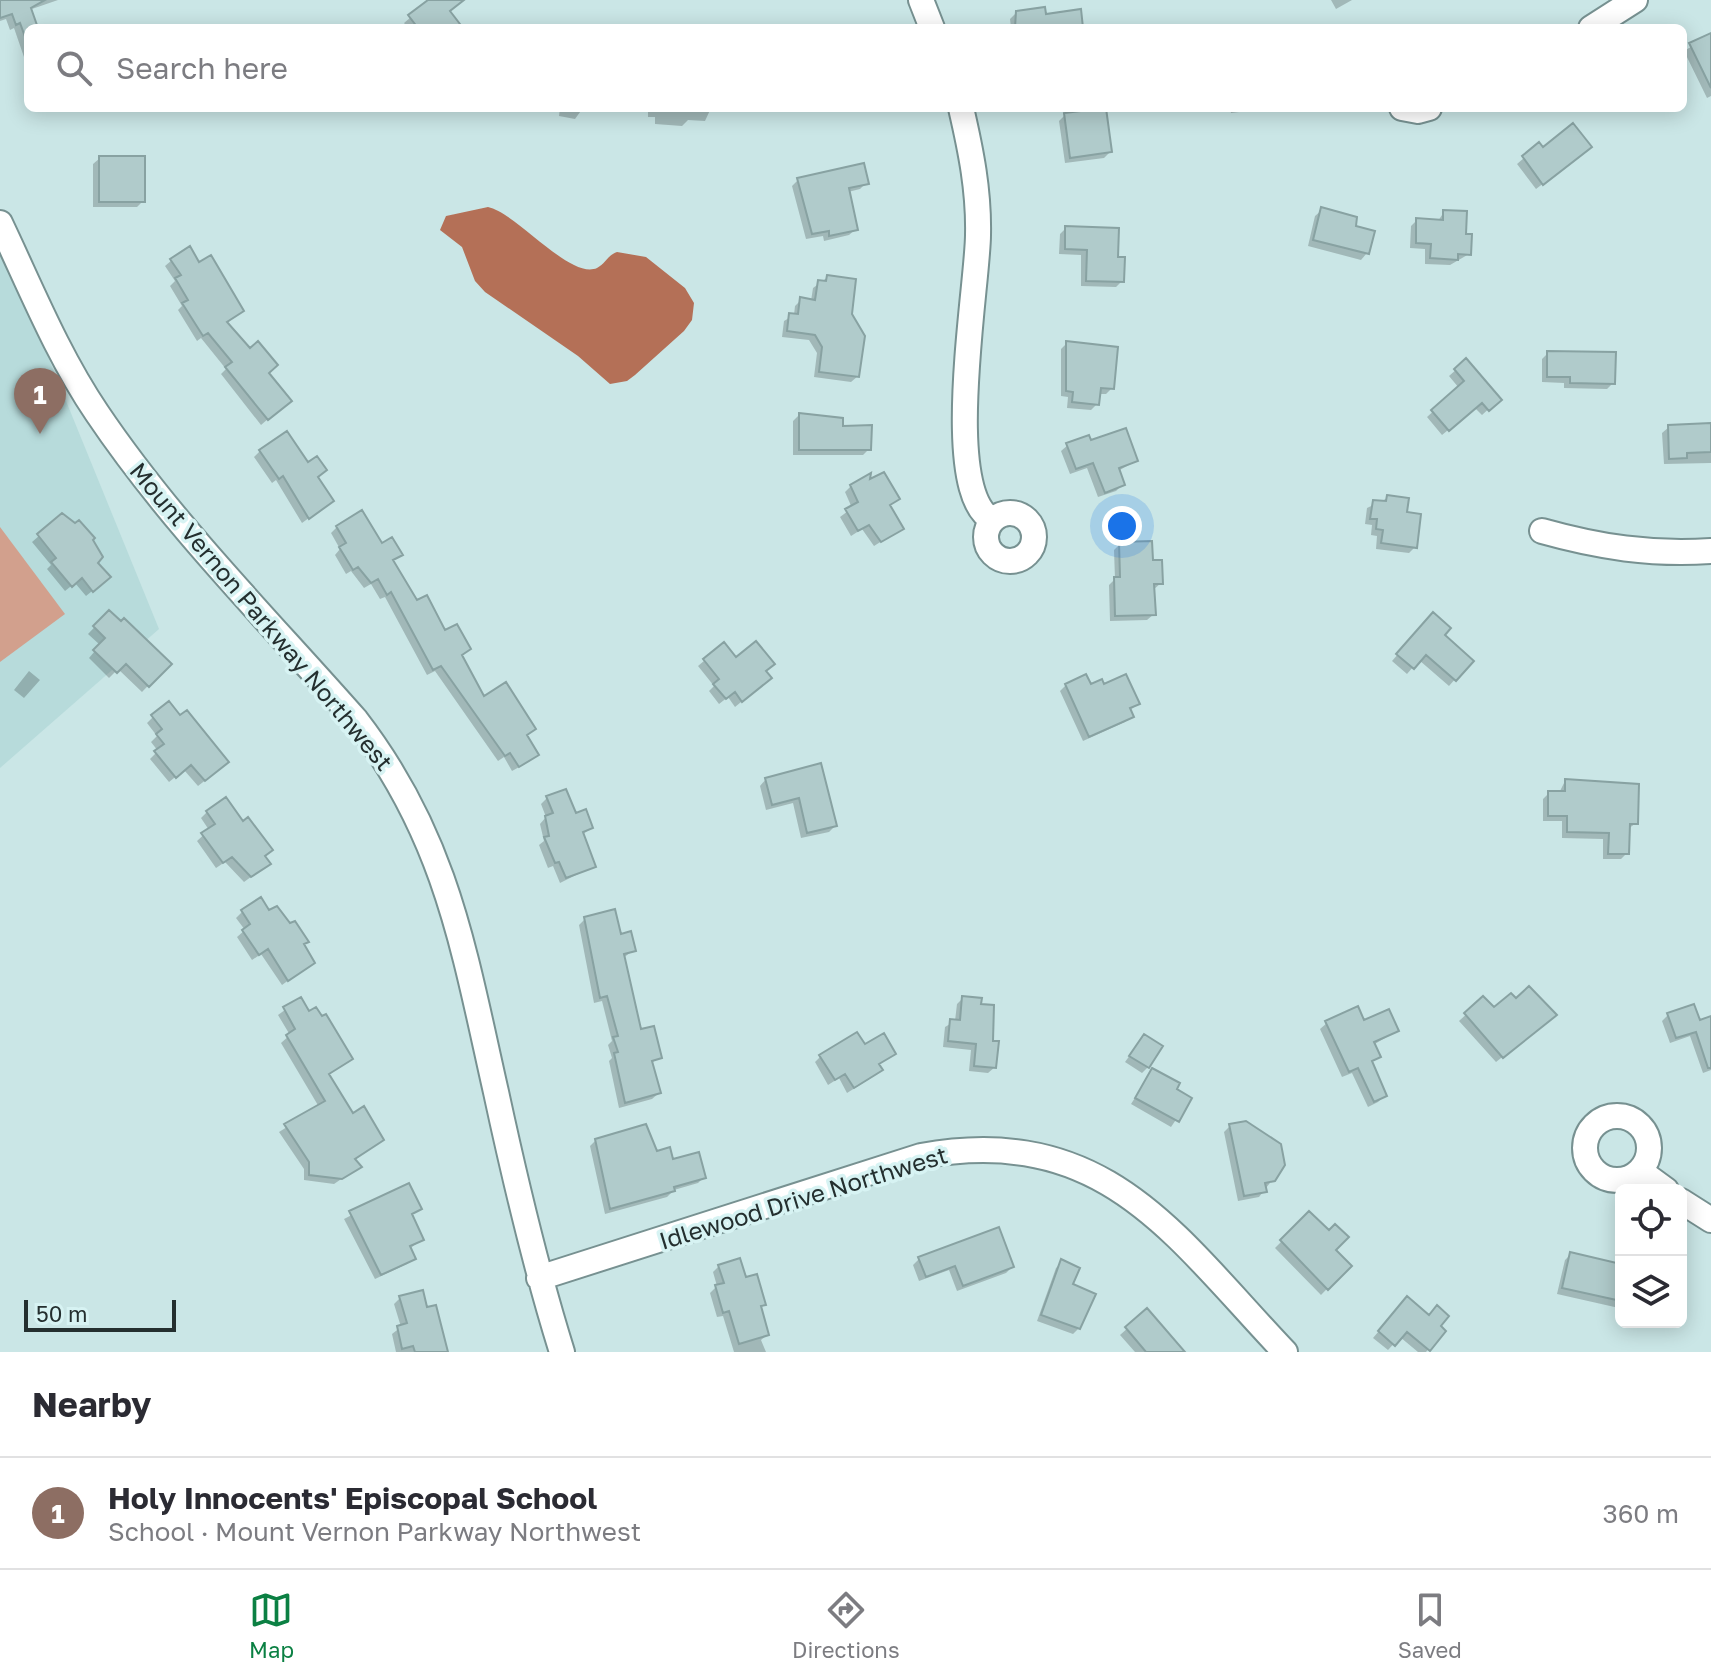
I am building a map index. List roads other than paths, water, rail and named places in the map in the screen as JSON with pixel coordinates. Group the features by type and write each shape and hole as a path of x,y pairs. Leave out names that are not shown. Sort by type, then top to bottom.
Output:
{"street":[{"path":"921,0 930,24"},
{"path":"1597,24 1635,0"},
{"path":"962,112 974,166 978,214 965,358 965,421 972,486 982,510 993,520"},
{"name":"Mount Vernon Parkway Northwest","path":"0,223 68,365 103,422 145,481 356,720 386,758 417,813 455,911 539,1278 562,1352"},
{"path":"1542,531 1601,547 1643,552 1711,551"},
{"name":"Idlewood Drive Northwest","path":"539,1278 921,1156 953,1151 1009,1151 1044,1156 1092,1173 1136,1198 1285,1352"},
{"path":"1640,1171 1658,1184"},
{"path":"1687,1205 1711,1220"}],"place":[{"name":"Holy Innocents' Episcopal School","path":"40,434"}]}
